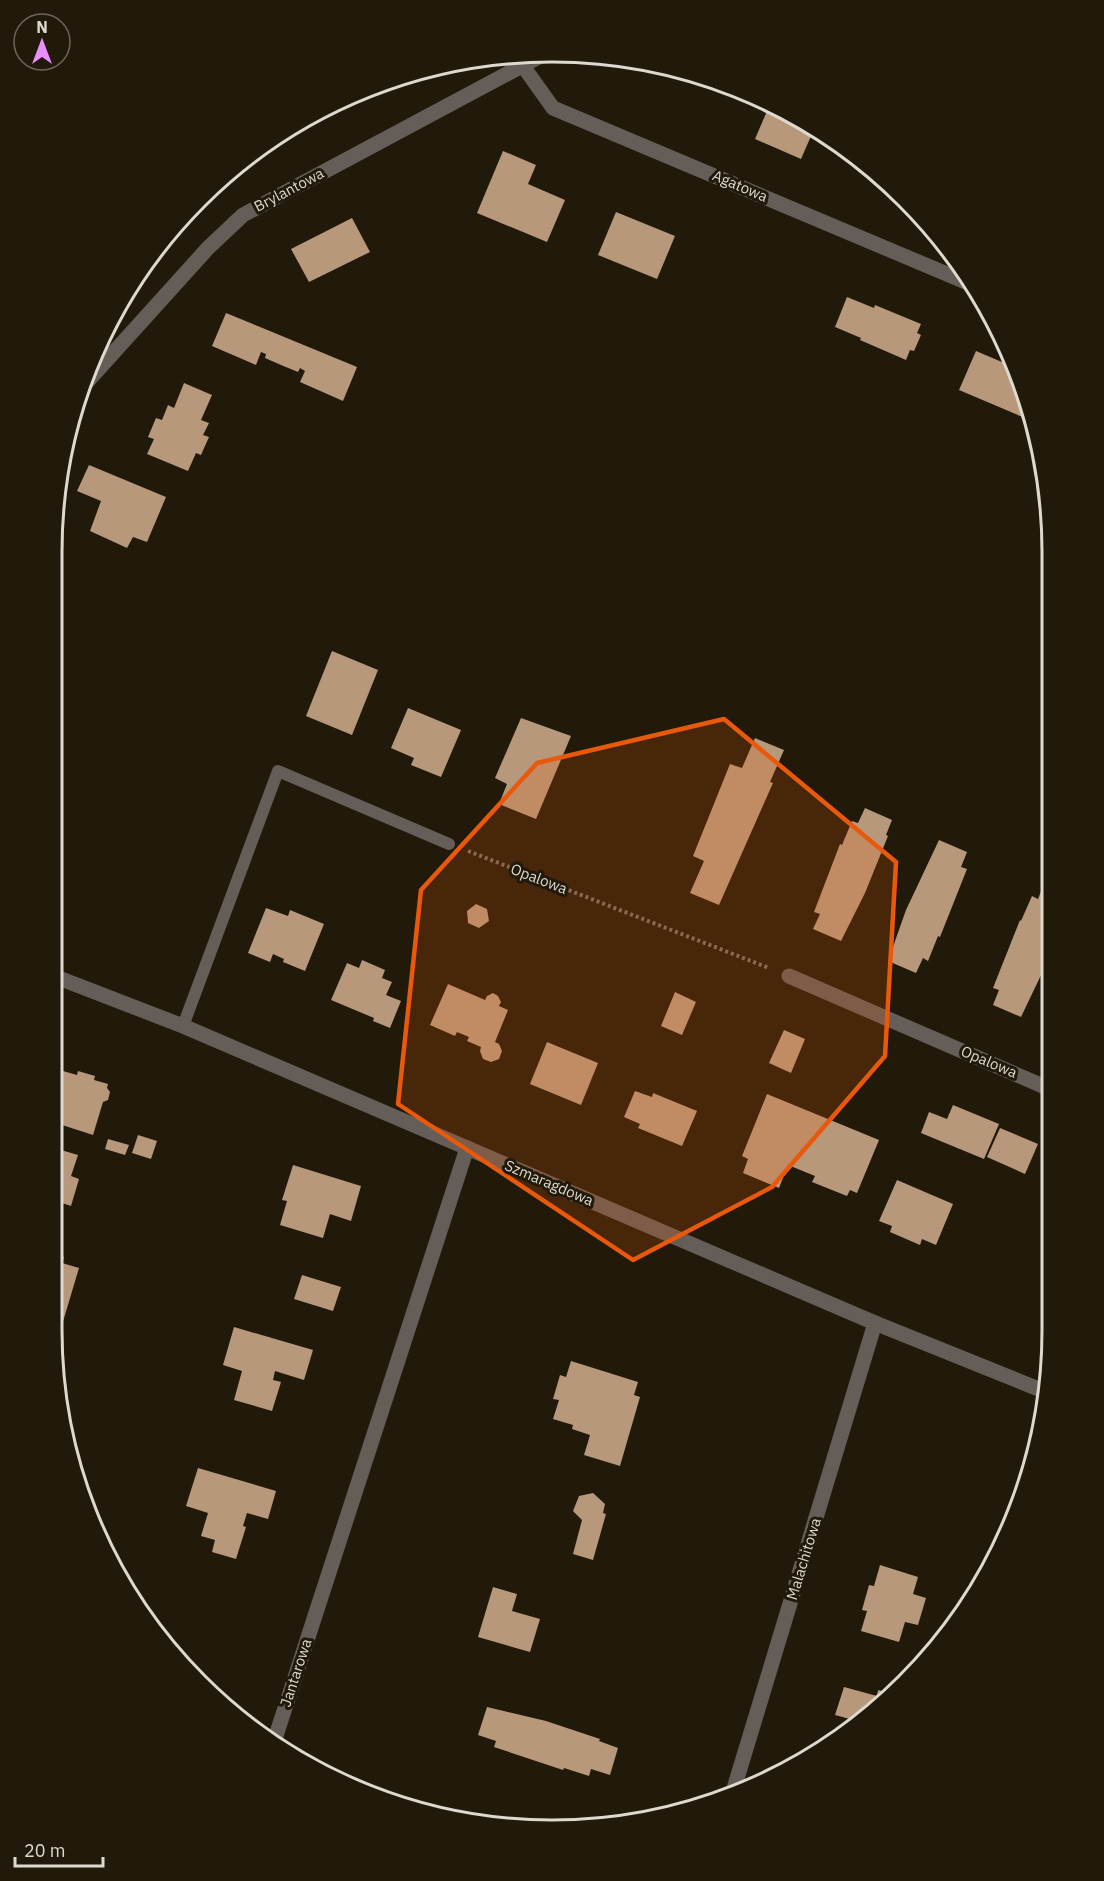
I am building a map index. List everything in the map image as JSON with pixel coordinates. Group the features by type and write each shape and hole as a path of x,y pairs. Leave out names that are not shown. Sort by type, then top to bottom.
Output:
{"street":[{"path":"517,63 523,66"},
{"name":"Brylantowa","path":"96,372 208,248 243,215 529,63"},
{"name":"Agatowa","path":"523,66 553,108 960,279"},
{"name":"Opalowa","path":"789,976 1042,1085"},
{"name":"Szmaragdowa","path":"62,979 183,1026 875,1323 1038,1389"},
{"name":"Jantarowa","path":"276,1735 467,1148"},
{"name":"Malachitowa","path":"735,1784 875,1323"}],"lane":[{"path":"183,1026 278,771 450,844"}],"path":[{"name":"Opalowa","path":"450,844 789,976"}],"highlighted area":[{"path":"724,719 896,862 885,1056 772,1187 633,1260 398,1104 421,890 537,763"}],"building":[{"path":"767,111 811,136 801,159 755,139"},
{"path":"503,151 536,165 528,184 565,200 547,242 477,213"},
{"path":"616,212 675,236 657,279 598,255"},
{"path":"352,218 370,252 309,282 291,249"},
{"path":"847,297 874,308 875,305 921,324 917,333 921,335 914,351 910,350 906,360 835,327"},
{"path":"226,313 357,367 343,401 300,382 305,371 300,368 298,372 265,358 266,354 261,352 256,365 212,346"},
{"path":"976,351 1005,363 1024,417 959,390"},
{"path":"184,383 212,395 201,420 209,423 203,435 209,437 201,455 196,453 188,471 147,454 154,439 148,437 156,418 162,420 168,405 174,408"},
{"path":"89,465 166,497 147,542 133,537 127,548 90,531 101,501 77,491"},
{"path":"332,651 378,670 352,735 306,716"},
{"path":"408,708 461,730 441,777 411,765 414,758 391,748"},
{"path":"521,718 571,736 536,819 499,804 507,784 495,778"},
{"path":"755,738 784,750 770,782 773,783 719,905 690,893 704,861 693,856 730,764 742,768"},
{"path":"865,808 892,820 865,893 841,941 813,929 820,914 814,912 840,844 842,845 852,821 858,823"},
{"path":"939,840 967,852 961,867 967,869 940,937 938,936 928,961 923,958 916,973 888,961 906,910"},
{"path":"1042,889 1042,973 1021,1017 993,1005 999,990 993,988 1032,896 1038,899"},
{"path":"476,904 487,909 489,921 479,928 468,923 467,911"},
{"path":"266,908 288,916 290,910 324,924 305,971 283,962 284,959 273,954 270,962 248,953"},
{"path":"362,960 385,970 382,978 392,982 386,995 401,1001 390,1028 373,1021 374,1018 331,1000 347,963 359,968"},
{"path":"448,984 485,1000 493,993 501,1002 499,1006 508,1010 495,1042 499,1044 502,1051 499,1059 491,1062 483,1059 481,1047 467,1041 469,1037 457,1032 455,1036 430,1025"},
{"path":"675,992 696,1002 682,1035 661,1026"},
{"path":"784,1030 805,1039 791,1073 769,1063"},
{"path":"547,1042 598,1063 581,1105 530,1084"},
{"path":"63,1071 77,1075 78,1071 95,1076 94,1080 108,1084 107,1088 110,1092 108,1100 103,1102 93,1135 62,1125"},
{"path":"635,1091 652,1097 653,1093 697,1111 682,1146 638,1128 640,1124 624,1117"},
{"path":"767,1094 879,1140 857,1193 850,1190 847,1196 812,1182 815,1176 788,1165 779,1188 743,1173 748,1159 742,1156"},
{"path":"953,1105 999,1124 984,1159 921,1133 929,1112 947,1119"},
{"path":"1000,1128 1038,1144 1025,1174 987,1157"},
{"path":"138,1135 157,1141 151,1159 132,1153"},
{"path":"108,1139 129,1145 125,1155 105,1149"},
{"path":"62,1150 78,1155 71,1176 79,1179 71,1206 62,1203"},
{"path":"293,1165 361,1186 351,1221 330,1214 323,1238 280,1225 287,1201 282,1200"},
{"path":"897,1180 953,1204 936,1245 922,1239 920,1245 890,1232 892,1226 879,1221"},
{"path":"62,1263 79,1268 62,1325"},
{"path":"302,1275 341,1287 333,1311 294,1299"},
{"path":"234,1327 313,1350 304,1380 275,1371 273,1380 281,1382 272,1411 234,1400 242,1371 223,1365"},
{"path":"571,1361 638,1382 634,1395 640,1397 620,1466 584,1455 590,1435 572,1429 573,1425 553,1419 559,1400 553,1399 560,1375 566,1377"},
{"path":"198,1468 276,1491 268,1519 247,1513 243,1526 246,1527 236,1559 212,1552 215,1540 201,1536 208,1513 186,1506"},
{"path":"593,1493 605,1504 603,1513 606,1514 593,1560 573,1554 582,1520 573,1511 579,1496"},
{"path":"880,1565 918,1577 913,1594 926,1598 918,1625 905,1622 899,1642 861,1631 867,1611 862,1610 869,1585 874,1586"},
{"path":"493,1587 517,1594 512,1611 540,1619 530,1652 478,1637"},
{"path":"844,1687 877,1696 878,1690 882,1691 875,1698 850,1719 835,1715"},
{"path":"487,1707 546,1721 600,1739 599,1741 618,1748 610,1775 591,1769 589,1776 564,1768 563,1770 494,1747 496,1741 478,1735"}]}
